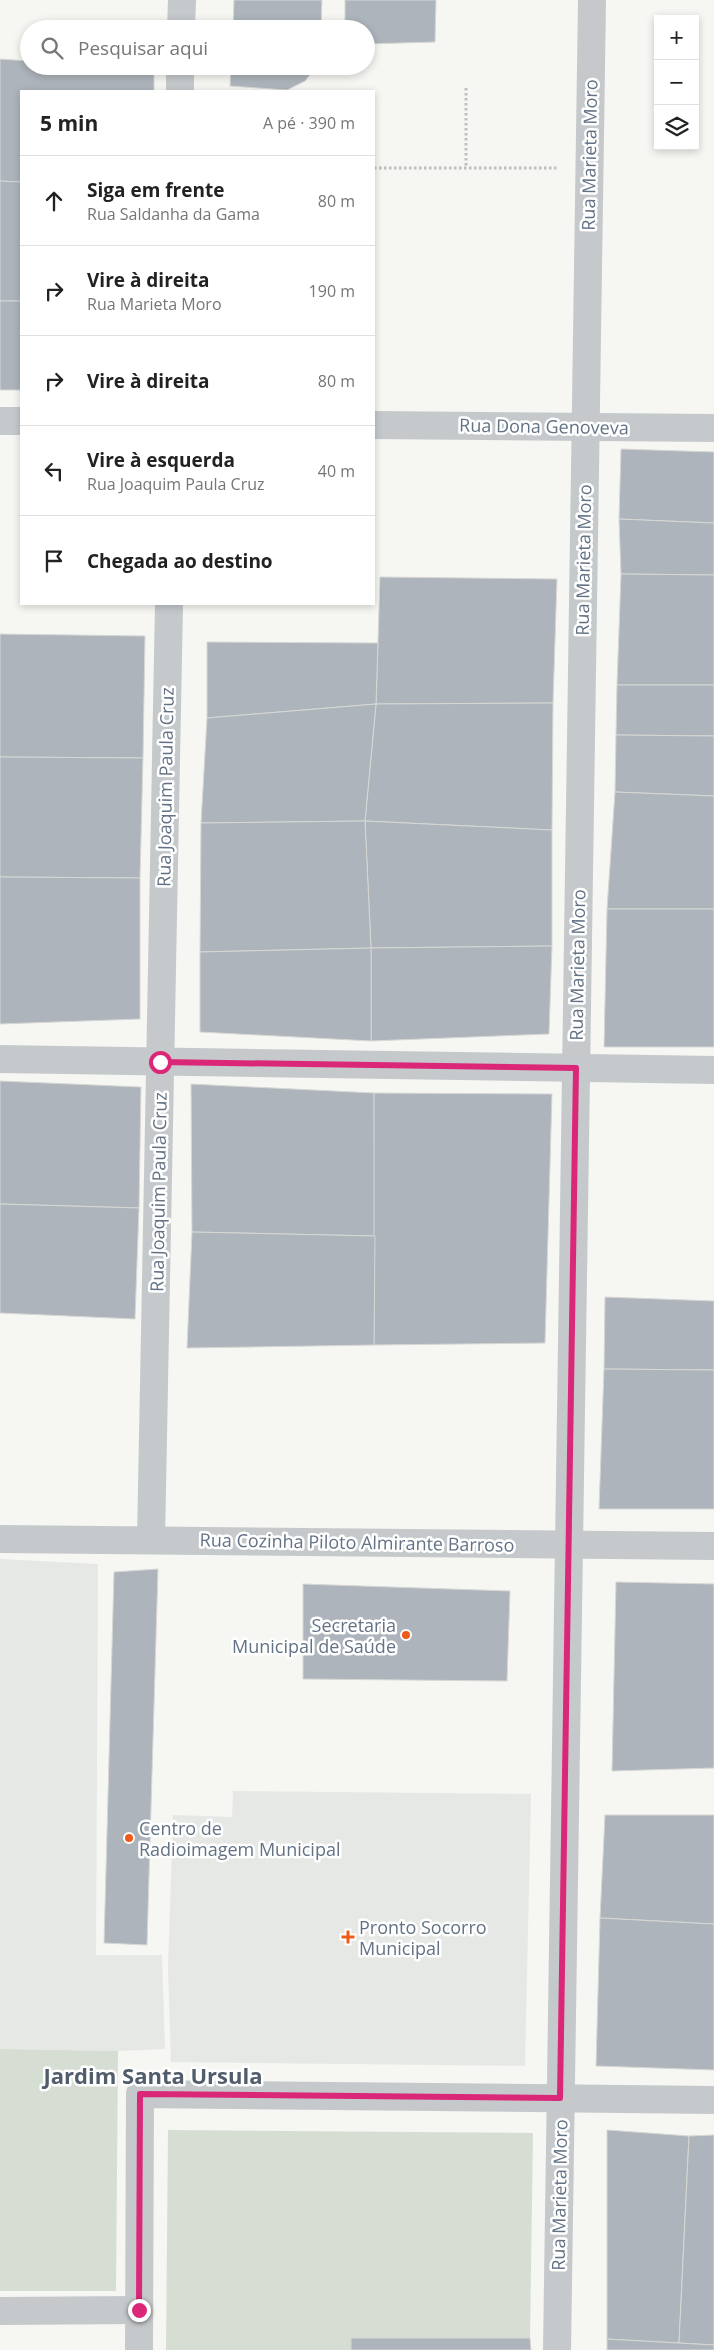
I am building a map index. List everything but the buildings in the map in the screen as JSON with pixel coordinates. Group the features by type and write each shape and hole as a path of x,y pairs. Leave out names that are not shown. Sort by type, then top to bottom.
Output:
{"street":[{"path":"181,20 182,0"},
{"name":"Rua Marieta Moro","path":"557,2350 592,0"},
{"path":"180,75 180,90"},
{"path":"0,421 20,421"},
{"name":"Rua Dona Genoveva","path":"375,425 714,428"},
{"name":"Rua Joaquim Paula Cruz","path":"152,1540 169,605"},
{"path":"0,1059 714,1070"},
{"name":"Rua Cozinha Piloto Almirante Barroso","path":"0,1538 714,1546"},
{"path":"139,2350 140,2094 714,2100"},
{"path":"0,2311 139,2310"}],"path":[{"path":"466,88 466,168"},
{"path":"375,168 567,168 589,170"}],"shaded area":[{"path":"0,1559 98,1564 96,1955 162,1955 165,2049 118,2051 0,2049"},
{"name":"Pronto Socorro Municipal","path":"233,1791 531,1794 525,2066 171,2062 168,1968 173,1815 232,1817"},
{"path":"0,2049 118,2051 116,2291 0,2291"},
{"path":"168,2130 533,2133 530,2338 351,2338 351,2350 166,2350"}],"place":[{"name":"Secretaria Municipal de Saúde","path":"406,1635"},
{"name":"Centro de Radioimagem Municipal","path":"129,1838"},
{"name":"Pronto Socorro Municipal","path":"348,1937"}],"district":[{"name":"Jardim Santa Ursula","path":"153,2075"}],"route":[{"path":"139,2310 140,2094 560,2098 576,1068 160,1062"}]}
